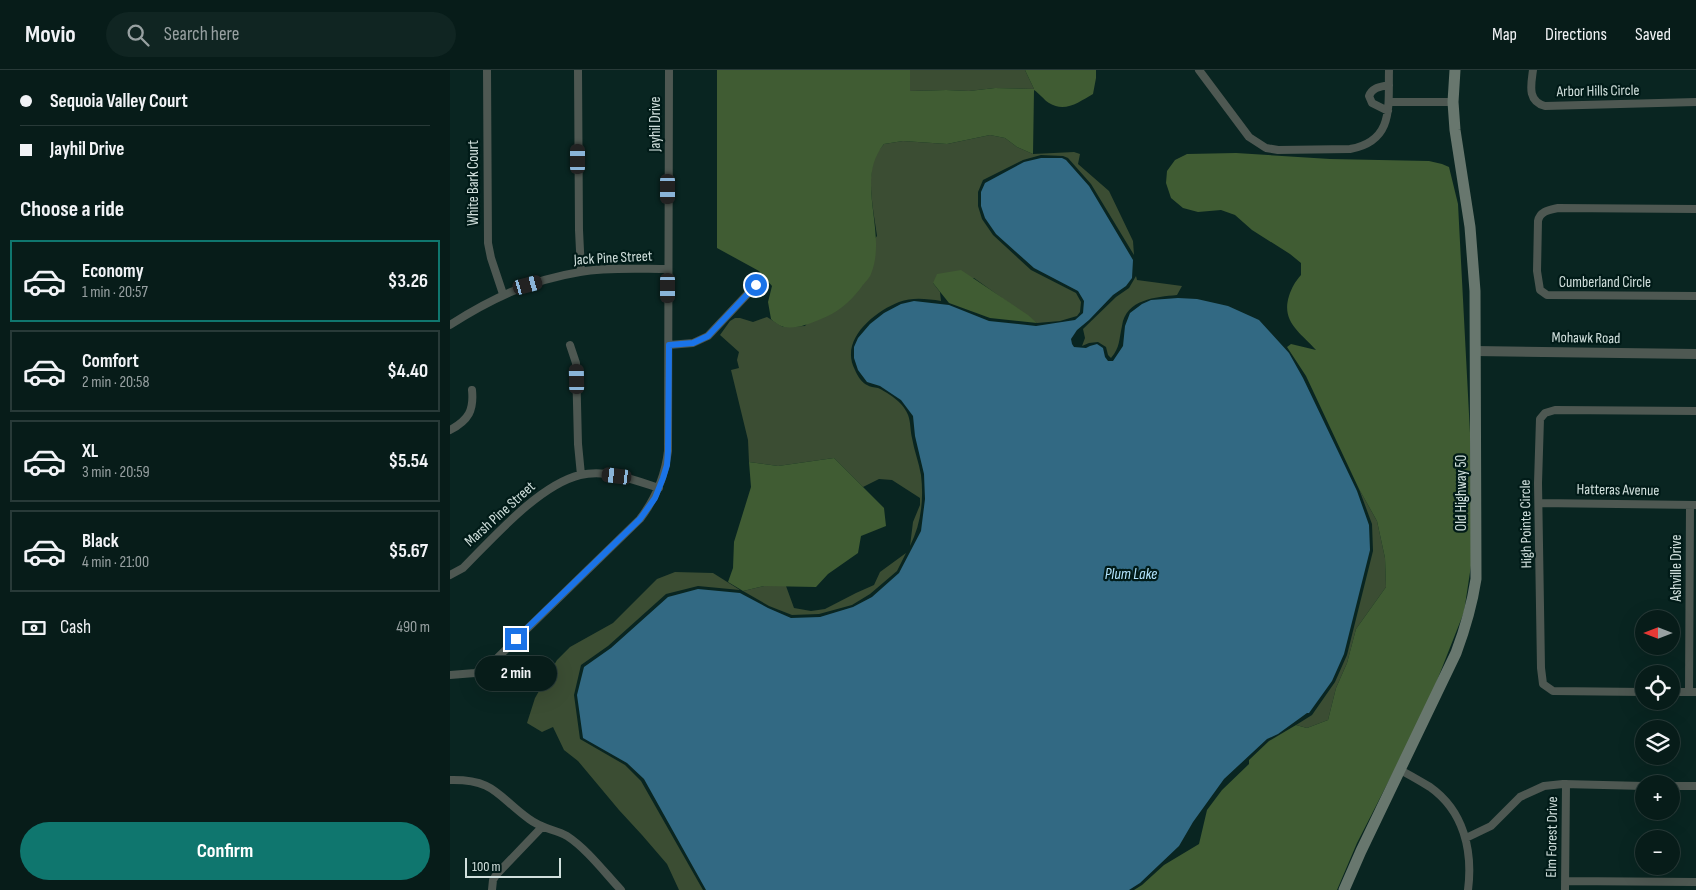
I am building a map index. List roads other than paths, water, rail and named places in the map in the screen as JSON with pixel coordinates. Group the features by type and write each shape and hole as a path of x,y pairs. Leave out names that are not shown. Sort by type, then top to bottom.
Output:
{"main road":[{"name":"Old Highway 50","path":"1344,890 1456,653 1473,600 1477,558 1475,291 1469,218 1458,152 1453,102 1455,70"}],"street":[{"name":"White Bark Court","path":"487,70 488,243 503,294"},
{"path":"578,70 578,230 581,271"},
{"name":"Jayhil Drive","path":"450,675 475,673 490,665 640,519 649,508 663,478 668,451 669,70"},
{"path":"1199,70 1249,137 1266,148 1278,150 1350,150 1359,148 1373,140 1378,136 1385,123 1388,111 1390,102 1389,70"},
{"name":"Arbor Hills Circle","path":"1533,70 1531,83 1532,97 1537,103 1545,106 1696,102"},
{"path":"1388,111 1372,103 1369,96 1371,90 1389,86"},
{"path":"1390,102 1453,102"},
{"name":"Cumberland Circle","path":"1696,209 1558,208 1545,211 1541,214 1538,221 1540,290 1547,295 1696,296"},
{"name":"Jack Pine Street","path":"450,324 503,294 528,285 581,271 668,269"},
{"path":"669,345 693,343 708,336 756,285"},
{"path":"570,345 576,363 578,444 581,475"},
{"name":"Mohawk Road","path":"1475,351 1696,354"},
{"path":"450,430 459,425 471,412 474,404 472,390"},
{"name":"High Pointe Circle","path":"1635,692 1553,691 1543,684 1541,668 1539,503 1540,419 1545,413 1555,410 1696,411"},
{"name":"Marsh Pine Street","path":"450,575 463,568 534,499 556,485 581,475 617,476 659,488"},
{"name":"Hatteras Avenue","path":"1539,503 1693,505"},
{"name":"Ashville Drive","path":"1693,505 1693,692"},
{"path":"1680,692 1693,692"},
{"path":"1400,770 1438,794 1454,813 1466,838 1470,859 1468,890"},
{"path":"450,780 473,781 487,785 541,828 559,832 572,840 621,890"},
{"path":"1466,838 1491,826 1520,796 1544,786 1566,784 1635,786"},
{"name":"Elm Forest Drive","path":"1565,890 1566,784"},
{"path":"1680,786 1696,786"},
{"path":"492,890 493,880 496,875 541,828"},
{"path":"1565,881 1696,882"}],"water":[{"name":"Plum Lake","path":"1041,158 1062,158 1066,160 1089,186 1133,260 1132,278 1126,286 1113,295 1077,330 1071,339 1074,347 1086,348 1097,344 1103,348 1108,361 1113,361 1123,346 1125,326 1130,313 1142,304 1151,300 1197,299 1228,306 1259,320 1289,353 1303,378 1357,491 1369,525 1370,550 1344,654 1332,681 1309,713 1278,734 1267,739 1224,779 1193,822 1179,846 1140,883 1129,890 706,890 644,779 627,763 583,738 577,695 584,667 611,648 668,597 698,589 740,593 791,618 820,617 853,607 872,597 899,573 921,531 925,499 924,474 915,436 913,416 901,400 880,386 867,382 858,370 854,358 854,347 858,338 870,324 884,313 901,304 914,301 949,305 989,321 1036,326 1075,320 1083,313 1084,301 1078,291 1034,268 996,234 985,218 981,206 981,192 985,183 1024,162"}]}
